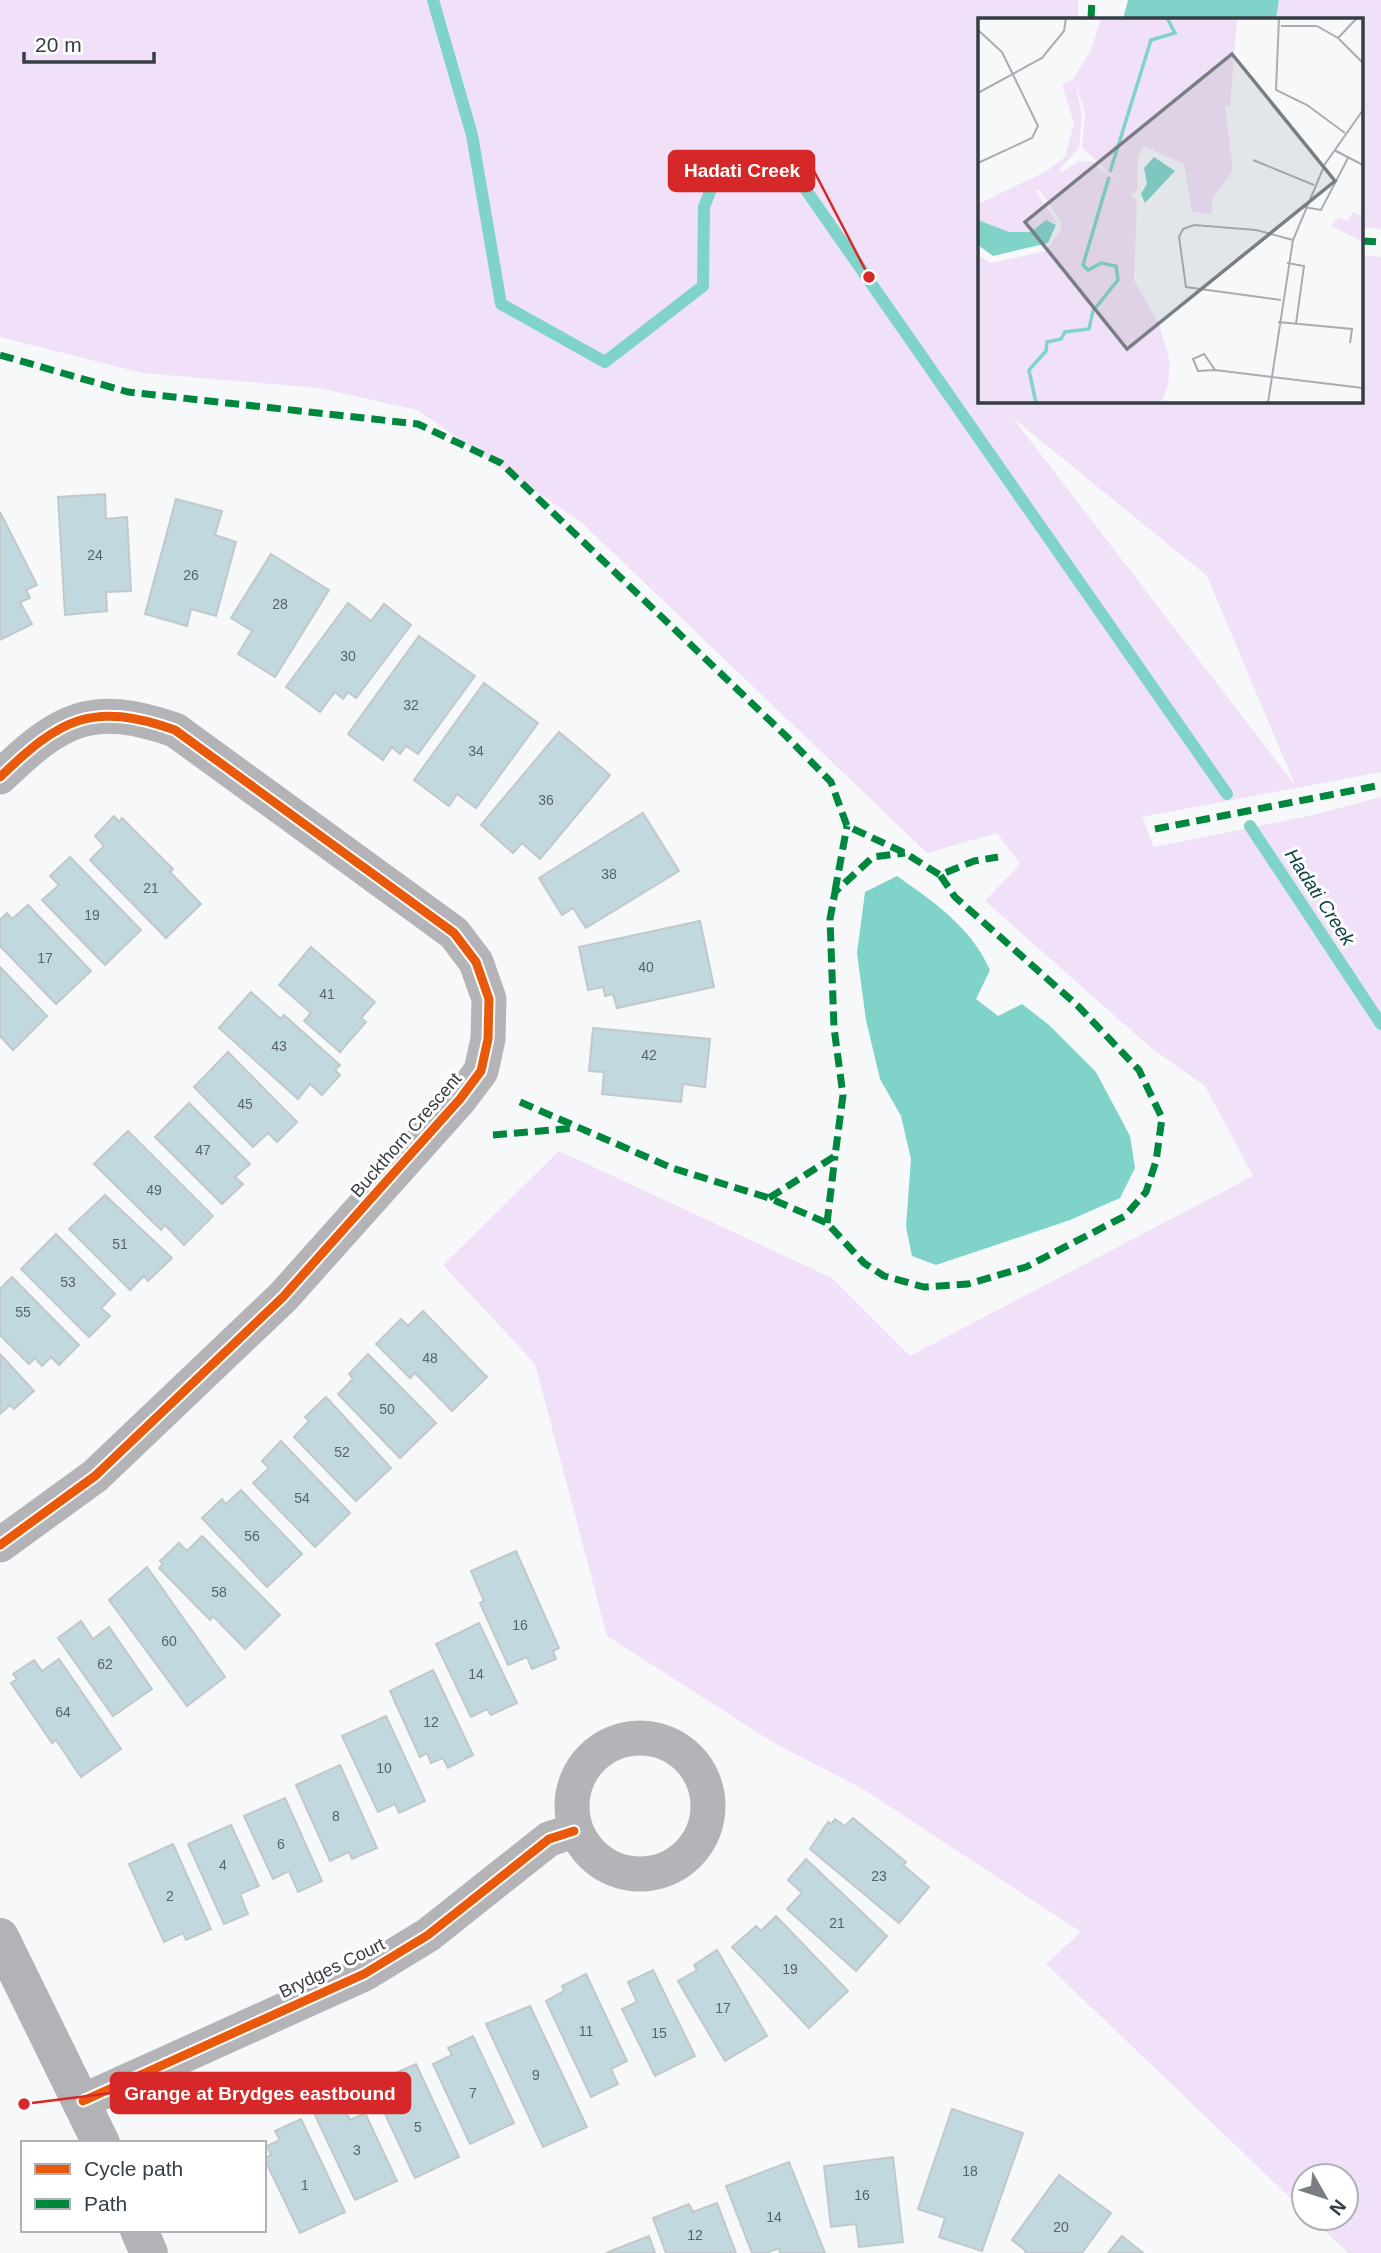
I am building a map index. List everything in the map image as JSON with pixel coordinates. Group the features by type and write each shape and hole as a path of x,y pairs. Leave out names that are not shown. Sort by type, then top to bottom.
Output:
{"street":[{"name":"Buckthorn Crescent","path":"0,778 57,729 96,715 136,717 175,730 454,933 476,962 489,999 488,1040 481,1072 311,1266 283,1297 95,1476 0,1545"},
{"name":"Brydges Court","path":"83,2101 364,1974 428,1935 549,1839 574,1830"},
{"path":"0,1937 101,2141"},
{"path":"140,2232 149,2253"}],"shaded area":[{"path":"0,0 1078,0 1078,18 978,18 978,402 1364,402 1364,255 1381,257 1381,772 1142,817 1154,847 1313,815 1381,797 1381,2253 1348,2253 1326,2232 1360,2232 1360,2162 1290,2162 1290,2198 1046,1964 1081,1932 863,1789 774,1743 607,1636 535,1364 443,1265 559,1151 832,1278 910,1356 1253,1176 1205,1086 1150,1047 985,901 1020,864 997,833 927,853 582,523 417,410 319,388 142,373 0,337","holes":["1013,418 1207,576 1295,785"]},
{"path":"1128,0 1279,0 1276,18 1123,18"},
{"path":"1279,0 1381,0 1381,229 1364,227 1364,18 1276,18"},
{"path":"897,876 951,917 982,955 990,970 976,999 998,1016 1022,1004 1049,1025 1096,1072 1130,1136 1135,1168 1120,1198 1070,1220 936,1265 912,1256 906,1227 911,1159 901,1116 880,1079 866,1020 857,953 865,892"}],"building":[{"path":"105,494 106,519 127,517 131,591 106,592 107,611 65,615 58,497"},
{"path":"176,499 222,511 215,535 236,542 216,616 191,609 187,626 145,614"},
{"path":"0,512 37,585 26,590 30,598 20,602 32,624 0,640"},
{"path":"271,554 329,590 275,677 238,654 252,631 231,618"},
{"path":"348,603 371,621 384,604 411,625 356,698 348,692 343,699 335,692 320,712 286,687"},
{"path":"419,636 475,676 418,754 406,746 400,754 392,747 383,760 348,734"},
{"path":"484,683 538,723 476,808 457,794 449,806 414,780"},
{"path":"559,732 610,775 540,859 522,843 513,853 481,825"},
{"path":"643,813 679,871 586,928 573,908 562,915 539,878"},
{"path":"114,816 119,822 122,818 173,869 170,872 201,904 166,938 90,860 104,846 95,836"},
{"path":"70,857 141,930 105,965 42,900 59,885 50,876"},
{"path":"28,905 91,971 56,1004 0,946 0,920 7,913 12,919"},
{"path":"700,921 714,987 617,1008 613,994 605,996 603,987 588,990 579,947"},
{"path":"311,947 375,1002 361,1018 366,1022 340,1052 304,1021 311,1013 279,985"},
{"path":"0,967 47,1016 13,1050 0,1036"},
{"path":"251,992 281,1019 284,1015 340,1065 335,1070 340,1075 322,1095 310,1084 298,1099 219,1028"},
{"path":"593,1028 710,1039 705,1087 683,1084 681,1102 602,1094 604,1072 589,1071"},
{"path":"228,1052 297,1122 277,1142 268,1133 253,1147 194,1087"},
{"path":"189,1103 250,1164 235,1177 243,1184 222,1204 155,1137"},
{"path":"128,1131 213,1216 184,1245 165,1225 161,1230 94,1164"},
{"path":"105,1195 172,1258 148,1281 144,1276 130,1290 69,1229"},
{"path":"56,1234 115,1294 101,1308 110,1316 89,1337 21,1269"},
{"path":"12,1277 79,1345 59,1365 51,1357 42,1366 35,1358 29,1364 0,1335 0,1289"},
{"path":"423,1311 487,1377 452,1411 415,1373 410,1378 376,1344 401,1319 408,1326"},
{"path":"0,1354 34,1391 14,1409 10,1405 0,1414"},
{"path":"368,1354 436,1423 400,1458 338,1394 353,1379 349,1374"},
{"path":"326,1397 391,1468 356,1501 294,1437 309,1421 305,1417"},
{"path":"281,1441 350,1513 315,1547 253,1483 269,1468 262,1461"},
{"path":"241,1490 302,1554 267,1587 202,1518 222,1499 226,1504"},
{"path":"202,1536 280,1615 245,1649 213,1616 210,1620 159,1568 163,1564 160,1561 179,1543 187,1551"},
{"path":"516,1551 559,1648 553,1651 556,1659 532,1669 527,1657 508,1665 480,1603 484,1601 471,1571"},
{"path":"147,1567 225,1677 187,1706 109,1600"},
{"path":"81,1621 93,1639 109,1627 152,1689 113,1716 58,1638"},
{"path":"479,1623 517,1703 491,1715 487,1709 471,1717 436,1644"},
{"path":"59,1659 121,1749 81,1777 56,1740 52,1743 11,1683 17,1679 13,1674 34,1660 42,1671"},
{"path":"433,1670 473,1755 448,1768 443,1758 431,1763 427,1753 420,1757 390,1691"},
{"path":"386,1716 425,1801 399,1813 395,1804 378,1812 342,1736"},
{"path":"340,1765 377,1848 352,1859 349,1852 330,1861 296,1785"},
{"path":"285,1798 322,1881 298,1892 289,1871 273,1879 244,1816"},
{"path":"853,1818 906,1862 903,1865 929,1887 899,1923 810,1849 828,1822 831,1824 835,1819 845,1826"},
{"path":"231,1825 259,1886 240,1894 248,1914 224,1924 188,1844"},
{"path":"173,1844 211,1929 186,1940 183,1933 164,1942 129,1864"},
{"path":"806,1859 887,1936 856,1971 787,1909 802,1893 788,1880"},
{"path":"776,1916 848,1991 809,2028 732,1947 756,1926 761,1931"},
{"path":"717,1950 767,2036 725,2061 678,1981 697,1970 694,1965"},
{"path":"653,1970 695,2056 655,2076 622,2009 637,2002 628,1982"},
{"path":"586,1974 627,2061 611,2069 618,2084 591,2097 546,2001 564,1991 562,1986"},
{"path":"530,2006 587,2127 543,2147 486,2024"},
{"path":"473,2036 514,2123 470,2144 433,2064 452,2055 448,2048"},
{"path":"416,2064 459,2157 415,2178 377,2097 395,2088 389,2076"},
{"path":"341,2101 350,2120 365,2113 397,2181 355,2200 314,2113"},
{"path":"952,2109 1023,2133 982,2251 939,2237 945,2218 918,2209"},
{"path":"301,2119 345,2212 300,2233 266,2162 266,2157 271,2155 267,2146 280,2140 275,2131"},
{"path":"893,2157 903,2242 859,2247 856,2224 831,2227 824,2166"},
{"path":"789,2162 825,2253 780,2253 779,2248 766,2253 752,2253 726,2186"},
{"path":"1059,2175 1111,2213 1082,2253 1025,2253 1026,2251 1012,2240"},
{"path":"717,2203 736,2253 666,2253 653,2218 689,2204 693,2212"},
{"path":"649,2236 655,2253 606,2253"},
{"path":"1122,2236 1143,2253 1108,2253"}],"waterway":[{"name":"Hadati Creek","path":"433,0 472,135 501,304 605,362 703,286 704,207 723,158 783,157 1227,794"},
{"name":"Hadati Creek","path":"1250,826 1381,1024"}],"marked path":[{"path":"1091,18 1092,0"},
{"path":"1364,241 1381,242"},
{"path":"0,355 128,392 418,424 501,463 831,782 847,826 905,853 940,875"},
{"path":"1155,829 1381,785"},
{"path":"835,891 847,826"},
{"path":"769,1198 835,1156 843,1095 834,1028 830,919 835,892 873,857 905,853"},
{"path":"520,1102 672,1168 769,1198 827,1223 864,1263 884,1276 924,1287 968,1284 1026,1267 1125,1216 1146,1192 1156,1161 1162,1118 1139,1070 1078,1006 955,897 940,875 974,861 998,857"},
{"path":"493,1135 576,1128"},
{"path":"827,1223 835,1156"}],"cycle path":[{"path":"0,777 41,741 79,720 121,717 175,730 454,933 476,962 489,999 488,1039 481,1071 460,1099 283,1297 95,1476 0,1545"},
{"path":"83,2101 364,1974 428,1935 549,1839 574,1831"}],"place":[{"name":"Hadati Creek","path":"869,277"},
{"name":"Grange at Brydges eastbound","path":"24,2104"}]}
